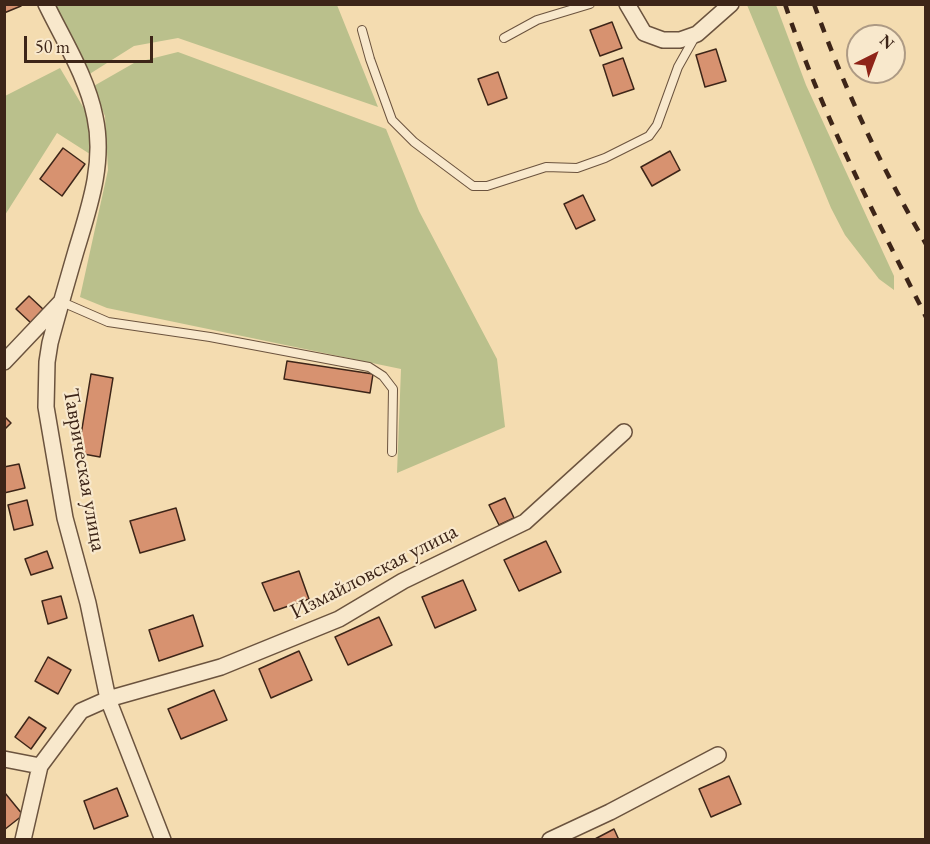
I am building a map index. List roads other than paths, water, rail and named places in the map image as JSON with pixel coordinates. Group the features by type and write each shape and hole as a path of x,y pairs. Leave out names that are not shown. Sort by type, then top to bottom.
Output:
{"street":[{"name":"Таврическая улица","path":"46,4 86,85 98,135 98,164 94,191 48,353 46,406 65,518 88,603 108,699 163,840"},
{"path":"627,4 644,33 663,40 680,40 697,34 730,4"},
{"path":"4,362 62,302"},
{"name":"Измайловская улица","path":"23,840 40,766 81,711 108,699 221,667 339,619 403,581 525,522 624,432"},
{"path":"550,840 610,812 718,755"},
{"path":"4,759 40,766"}],"lane":[{"path":"504,38 537,20 590,4"},
{"path":"362,30 392,120 414,142 473,186 487,186 546,167 577,168 605,158 649,136 657,126 678,67 697,34"},
{"path":"62,302 108,322 210,337 369,367 383,376 393,389 392,452"}],"railway":[{"path":"785,4 799,45 832,124 926,317"},
{"path":"814,4 864,127 926,244"}]}
